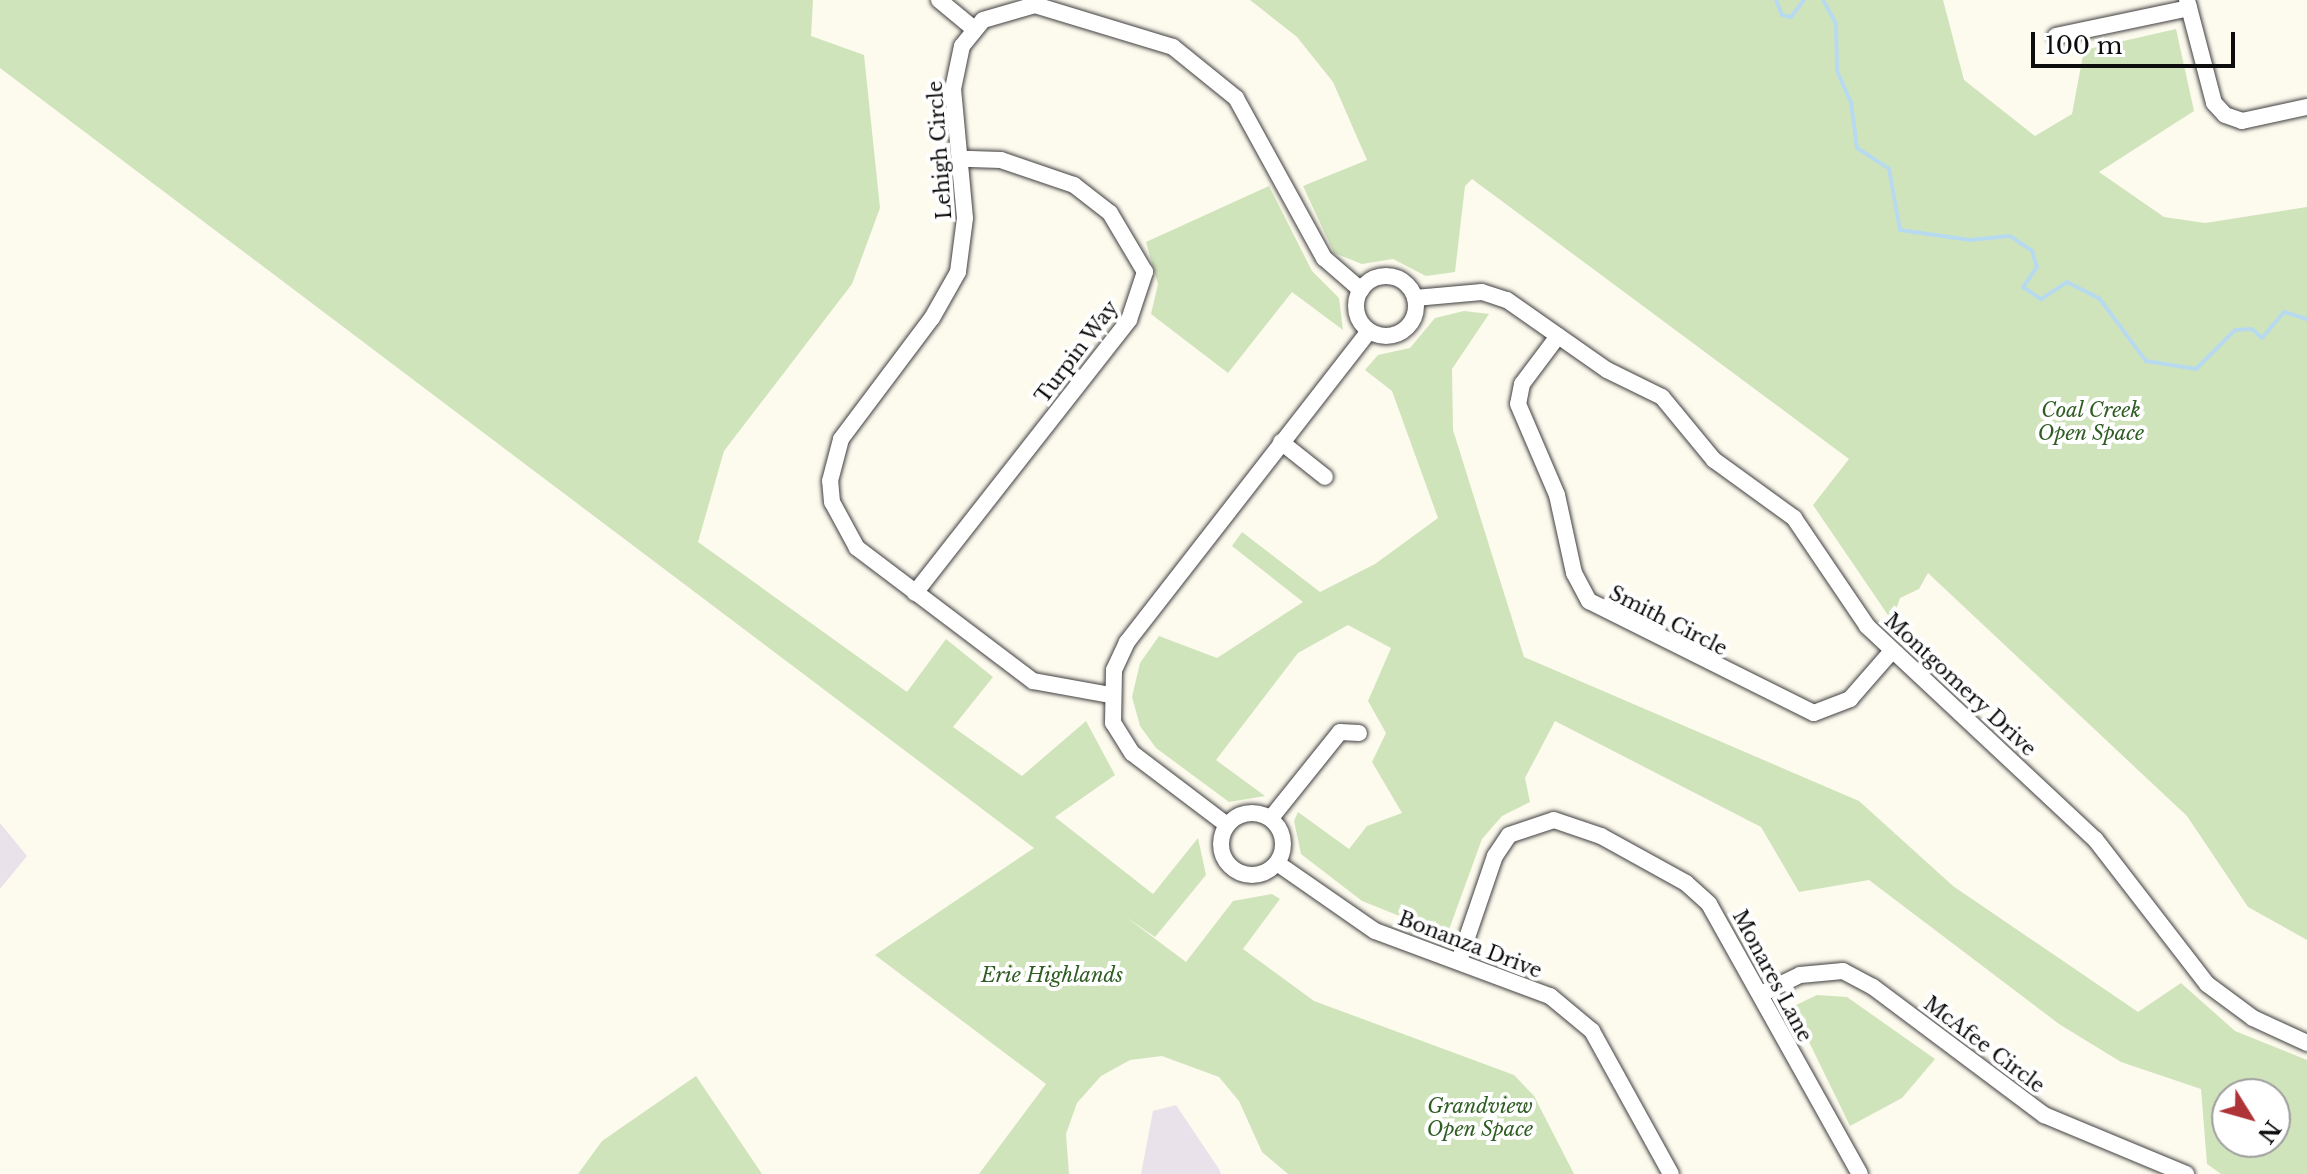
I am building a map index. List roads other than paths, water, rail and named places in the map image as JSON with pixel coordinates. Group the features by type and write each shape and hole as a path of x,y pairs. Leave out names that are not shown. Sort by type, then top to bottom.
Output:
{"street":[{"path":"939,0 974,29 1011,9 1055,7 1173,47 1236,98 1324,258 1361,290"},
{"path":"2056,36 2188,4 2214,103 2225,115 2242,121 2307,107"},
{"name":"Lehigh Circle","path":"974,29 955,63 953,89 963,159 965,218 958,272 932,318 841,439 830,481 841,527 857,548 915,593 1033,681 1110,695"},
{"name":"Turpin Way","path":"915,593 1129,320 1145,272 1110,213 1074,185 1001,160 963,159"},
{"path":"1377,278 1396,278 1415,298 1408,327 1389,336 1369,331 1358,316 1361,290 1377,278"},
{"name":"Montgomery Drive","path":"1415,298 1482,292 1507,300 1558,336 1662,397 1714,460 1794,518 1867,626 2095,839 2207,984 2253,1018 2307,1043"},
{"path":"1227,825 1132,753 1113,723 1110,695 1127,642 1369,331"},
{"name":"Smith Circle","path":"1558,336 1522,384 1518,404 1560,503 1574,573 1589,601 1814,713 1850,699 1892,651"},
{"path":"1279,446 1325,477"},
{"path":"1271,818 1340,732 1359,733"},
{"path":"1253,812 1271,818 1283,840 1277,863 1260,874 1232,867 1221,847 1227,825 1253,812"},
{"name":"Monares Lane","path":"1459,961 1495,856 1520,827 1554,820 1601,836 1686,883 1723,923 1832,1134 1860,1174"},
{"name":"Bonanza Drive","path":"1277,863 1346,916 1550,996 1592,1031 1671,1174"},
{"name":"McAfee Circle","path":"1761,994 1800,975 1843,971 1873,987 2044,1115 2186,1174"}],"waterway":[{"path":"1776,0 1782,15 1791,17 1804,0"},
{"path":"1823,0 1836,23 1837,71 1851,102 1857,148 1889,169 1900,230 1970,240 2010,236 2032,251 2037,267 2023,287 2041,299 2067,282 2099,298 2146,361 2196,369 2235,330 2252,329 2262,338 2284,312 2307,319"}],"park label":[{"name":"Coal Creek Open Space","path":"2091,422"},
{"name":"Erie Highlands","path":"1052,975"},
{"name":"Grandview Open Space","path":"1480,1118"}]}
